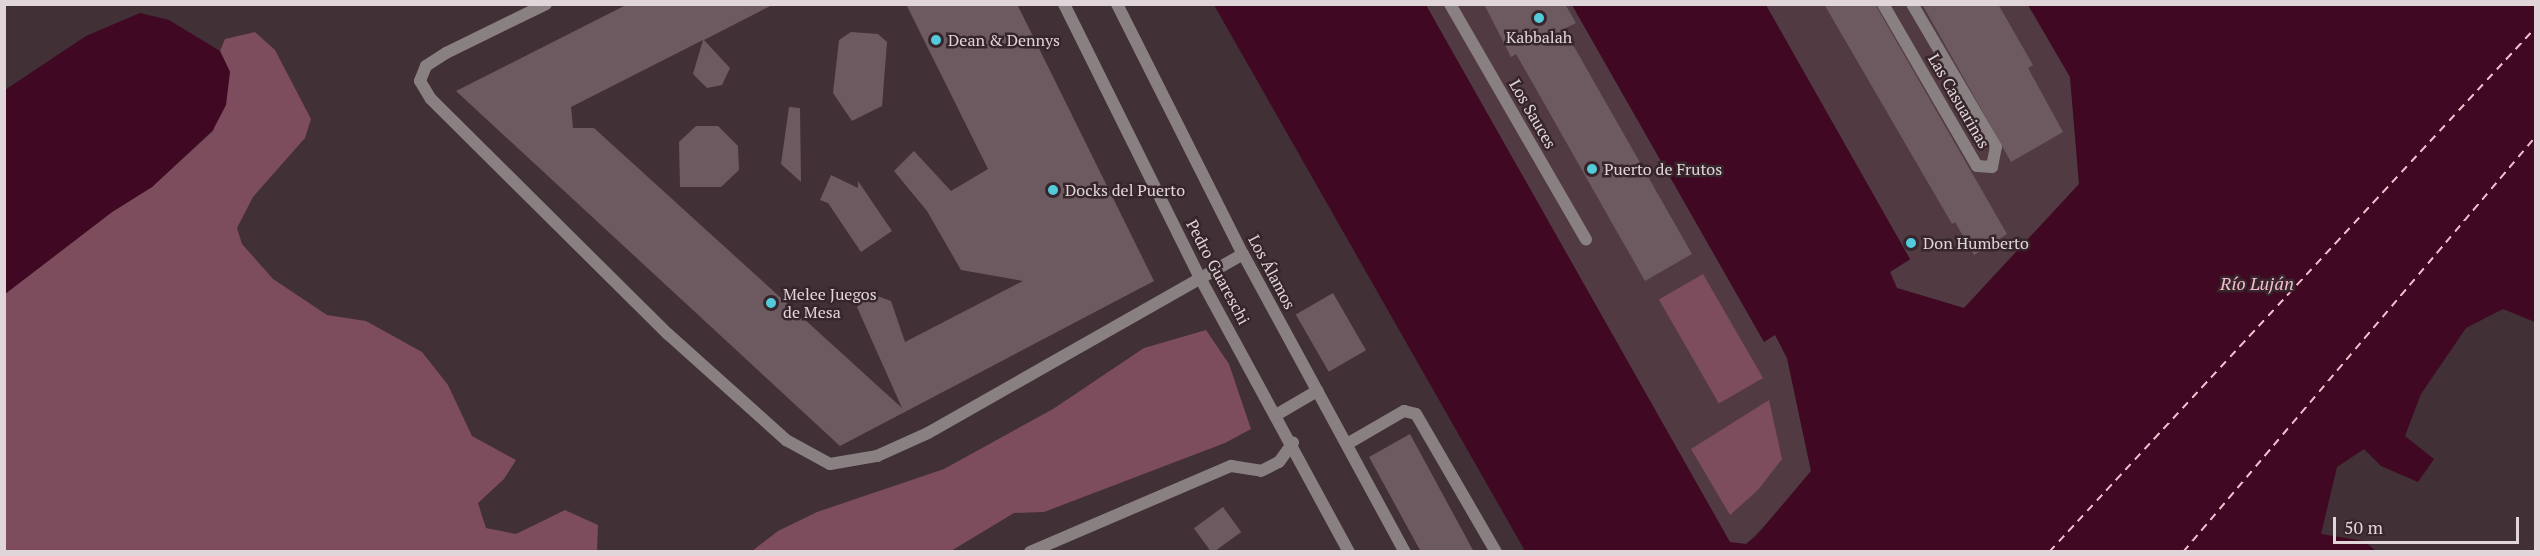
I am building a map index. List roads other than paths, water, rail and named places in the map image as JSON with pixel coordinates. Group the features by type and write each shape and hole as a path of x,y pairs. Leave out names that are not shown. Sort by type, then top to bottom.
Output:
{"street":[{"path":"546,4 446,52 426,66 420,81 431,99 668,334 786,440 830,464 877,456 928,433 1199,276 1243,254"},
{"name":"Pedro Guareschi","path":"1064,4 1199,276 1293,443 1349,552"},
{"name":"Los Álamos","path":"1117,4 1243,254 1405,552"},
{"name":"Los Sauces","path":"1450,4 1586,240"},
{"name":"Las Casuarinas","path":"1883,4 1977,166 1992,167 1996,147 1912,4"},
{"path":"1276,415 1317,391"},
{"path":"1347,444 1404,411 1416,414 1496,552"},
{"path":"1030,552 1231,466 1261,471 1279,462 1293,443"}],"water":[{"name":"Río Luján","path":"1214,5 1426,5 1730,542 1746,544 1756,536 1811,471 1787,358 1775,335 1764,342 1572,5 1766,5 1910,259 1890,272 1897,288 1964,308 2079,184 2070,77 2028,5 2535,5 2535,322 2503,309 2466,328 2421,394 2405,436 2434,459 2418,482 2381,466 2364,449 2337,467 2321,534 2364,541 2376,551 1525,551"},
{"path":"140,13 169,20 220,51 230,72 226,105 213,130 152,187 112,212 5,294 5,90 86,36"}],"place":[{"name":"Kabbalah","path":"1539,18"},
{"name":"Dean & Dennys","path":"936,40"},
{"name":"Puerto de Frutos","path":"1592,169"},
{"name":"Docks del Puerto","path":"1053,190"},
{"name":"Don Humberto","path":"1911,243"},
{"name":"Melee Juegos de Mesa","path":"771,303"}]}
